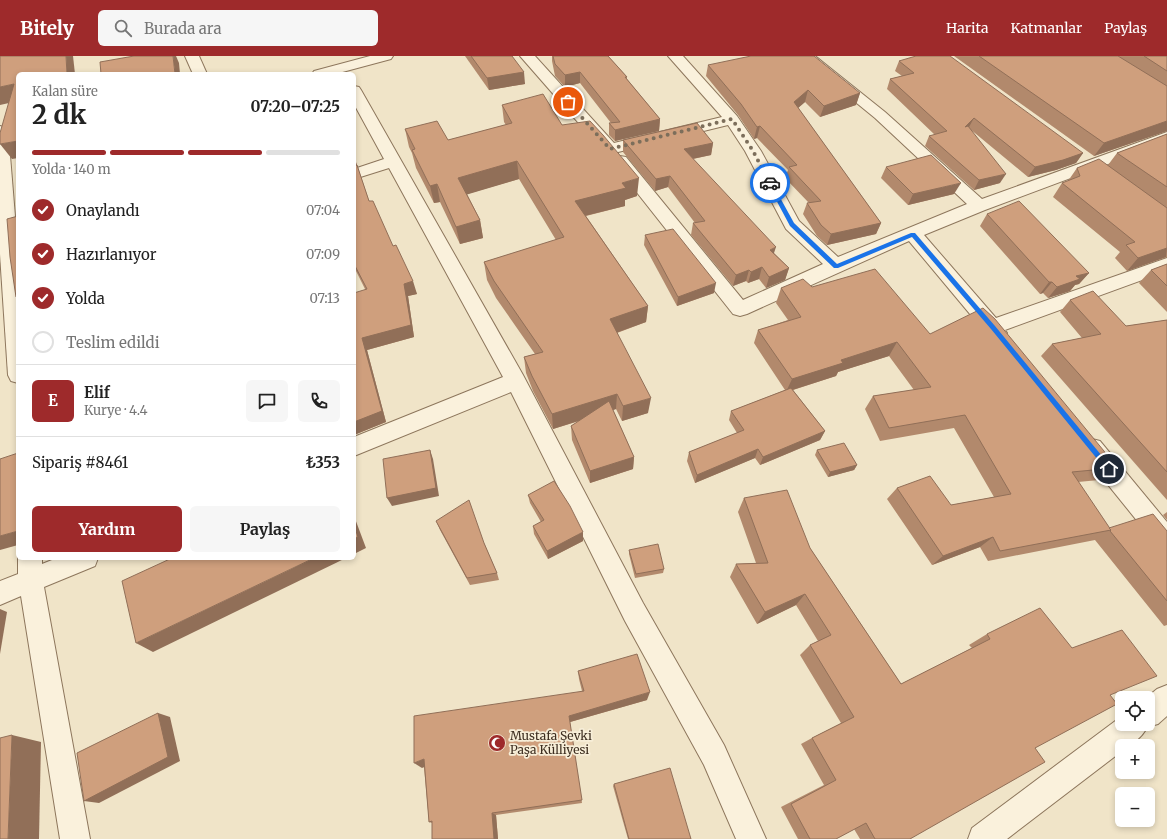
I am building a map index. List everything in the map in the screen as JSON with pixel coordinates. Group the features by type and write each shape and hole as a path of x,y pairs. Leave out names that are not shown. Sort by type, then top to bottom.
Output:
{"street":[{"path":"192,56 199,72"},
{"path":"324,72 341,66 386,56"},
{"path":"527,56 610,149 740,309 836,266 979,206 1167,137"},
{"path":"675,56 732,119 753,151 792,224 836,266"},
{"path":"806,56 880,115 979,206"},
{"path":"356,94 516,381 634,612 714,755 751,839"},
{"path":"610,149 732,119"},
{"path":"5,139 10,280 16,350"},
{"path":"356,173 393,162"},
{"path":"913,234 1008,346"},
{"path":"993,328 1167,264"},
{"path":"356,446 516,381"},
{"path":"1082,437 1167,540"},
{"path":"0,593 30,569 76,560"},
{"path":"30,569 75,839"},
{"path":"1155,708 1167,699"},
{"path":"983,839 1125,731"}],"building":[{"path":"0,56 66,56 67,72 16,72 16,141 0,144 0,133 14,84 0,87"},
{"path":"134,56 173,56 175,72 101,72 100,62"},
{"path":"471,56 512,56 524,72 487,78"},
{"path":"553,56 608,56 627,77 625,77 660,119 615,130 609,123 620,122 580,72 565,75 555,64"},
{"path":"751,56 814,56 860,93 824,106 808,90 794,102 881,223 831,234 821,225 807,203 821,201 789,167 797,165 760,126 757,127 741,104 708,65"},
{"path":"916,56 950,56 1083,153 1035,167 974,118 965,127 968,126 1006,174 979,180 929,136 947,131 890,79 914,73 899,61"},
{"path":"979,56 1118,56 1167,86 1167,121 1104,143"},
{"path":"1144,56 1167,56 1167,71"},
{"path":"543,94 562,125 590,121 639,178 622,183 626,188 575,201 648,306 610,319 651,398 623,406 617,394 552,414 524,357 543,352 494,281 484,262 564,237 517,161 458,178 480,220 456,227 437,184 430,186 412,150 415,149 405,129 437,121 448,140 512,123 502,105"},
{"path":"697,123 713,143 684,149 776,247 770,250 789,268 769,277 762,267 751,272 749,270 736,275 693,223 705,221 670,176 656,179 623,140"},
{"path":"1167,134 1167,187 1117,153"},
{"path":"931,155 961,183 913,194 886,167"},
{"path":"1099,159 1167,208 1167,248 1138,258 1126,245 1135,242 1062,183 1080,176 1077,168"},
{"path":"356,165 369,201 373,201 393,246 396,245 413,281 404,284 411,325 362,338 382,411 356,421 356,292 367,289 356,268"},
{"path":"1019,201 1089,273 1076,276 1080,279 1057,287 1052,282 1049,282 987,214"},
{"path":"16,217 16,297 10,257 7,219"},
{"path":"673,229 716,283 678,297 645,235"},
{"path":"1167,264 1167,286 1151,270"},
{"path":"875,269 930,334 983,308 995,319 1104,451 1114,468 1072,472 1111,530 1000,551 993,537 943,556 897,488 930,476 951,505 1011,494 965,415 889,428 873,396 931,387 897,342 841,360 843,363 792,379 758,330 801,317 781,288 803,279 812,287"},
{"path":"1093,291 1126,326 1167,320 1167,472 1052,344 1101,334 1070,300"},
{"path":"791,388 825,431 763,457 758,449 697,475 689,452 744,430 731,411"},
{"path":"609,401 634,457 590,471 571,426"},
{"path":"844,443 857,465 830,472 817,450"},
{"path":"430,450 436,488 387,498 383,459"},
{"path":"16,454 16,532 0,536 0,459"},
{"path":"554,481 570,506 583,532 547,551 533,526 544,520 528,495"},
{"path":"787,490 810,548 901,684 990,639 987,634 1040,608 1072,648 1122,630 1157,676 1120,691 1115,691 1115,693 1110,695 1115,701 1115,705 1035,748 1045,762 910,839 875,839 866,823 836,839 810,839 791,804 836,780 812,738 854,717 810,645 831,635 805,594 765,612 736,564 768,563 744,498"},
{"path":"469,500 484,543 497,573 467,578 436,521"},
{"path":"1153,514 1167,531 1167,601 1109,528"},
{"path":"658,544 664,569 636,574 629,550"},
{"path":"168,560 310,560 136,643 122,581"},
{"name":"Mustafa Şevki Paşa Külliyesi","path":"637,654 650,692 569,716 582,800 492,813 494,839 432,839 432,821 429,822 424,759 414,763 414,716 584,691 578,671"},
{"path":"158,713 168,757 84,801 77,753"},
{"path":"12,735 8,839 0,839 0,738"},
{"path":"670,768 691,839 629,839 614,784"}],"way so far":[{"path":"568,102 610,149 732,119 753,151 770,183"}],"place":[{"name":"Mustafa Şevki Paşa Külliyesi","path":"497,743"}],"route":[{"path":"770,183 792,224 836,266 866,252 913,234 993,328 1109,469"}]}
